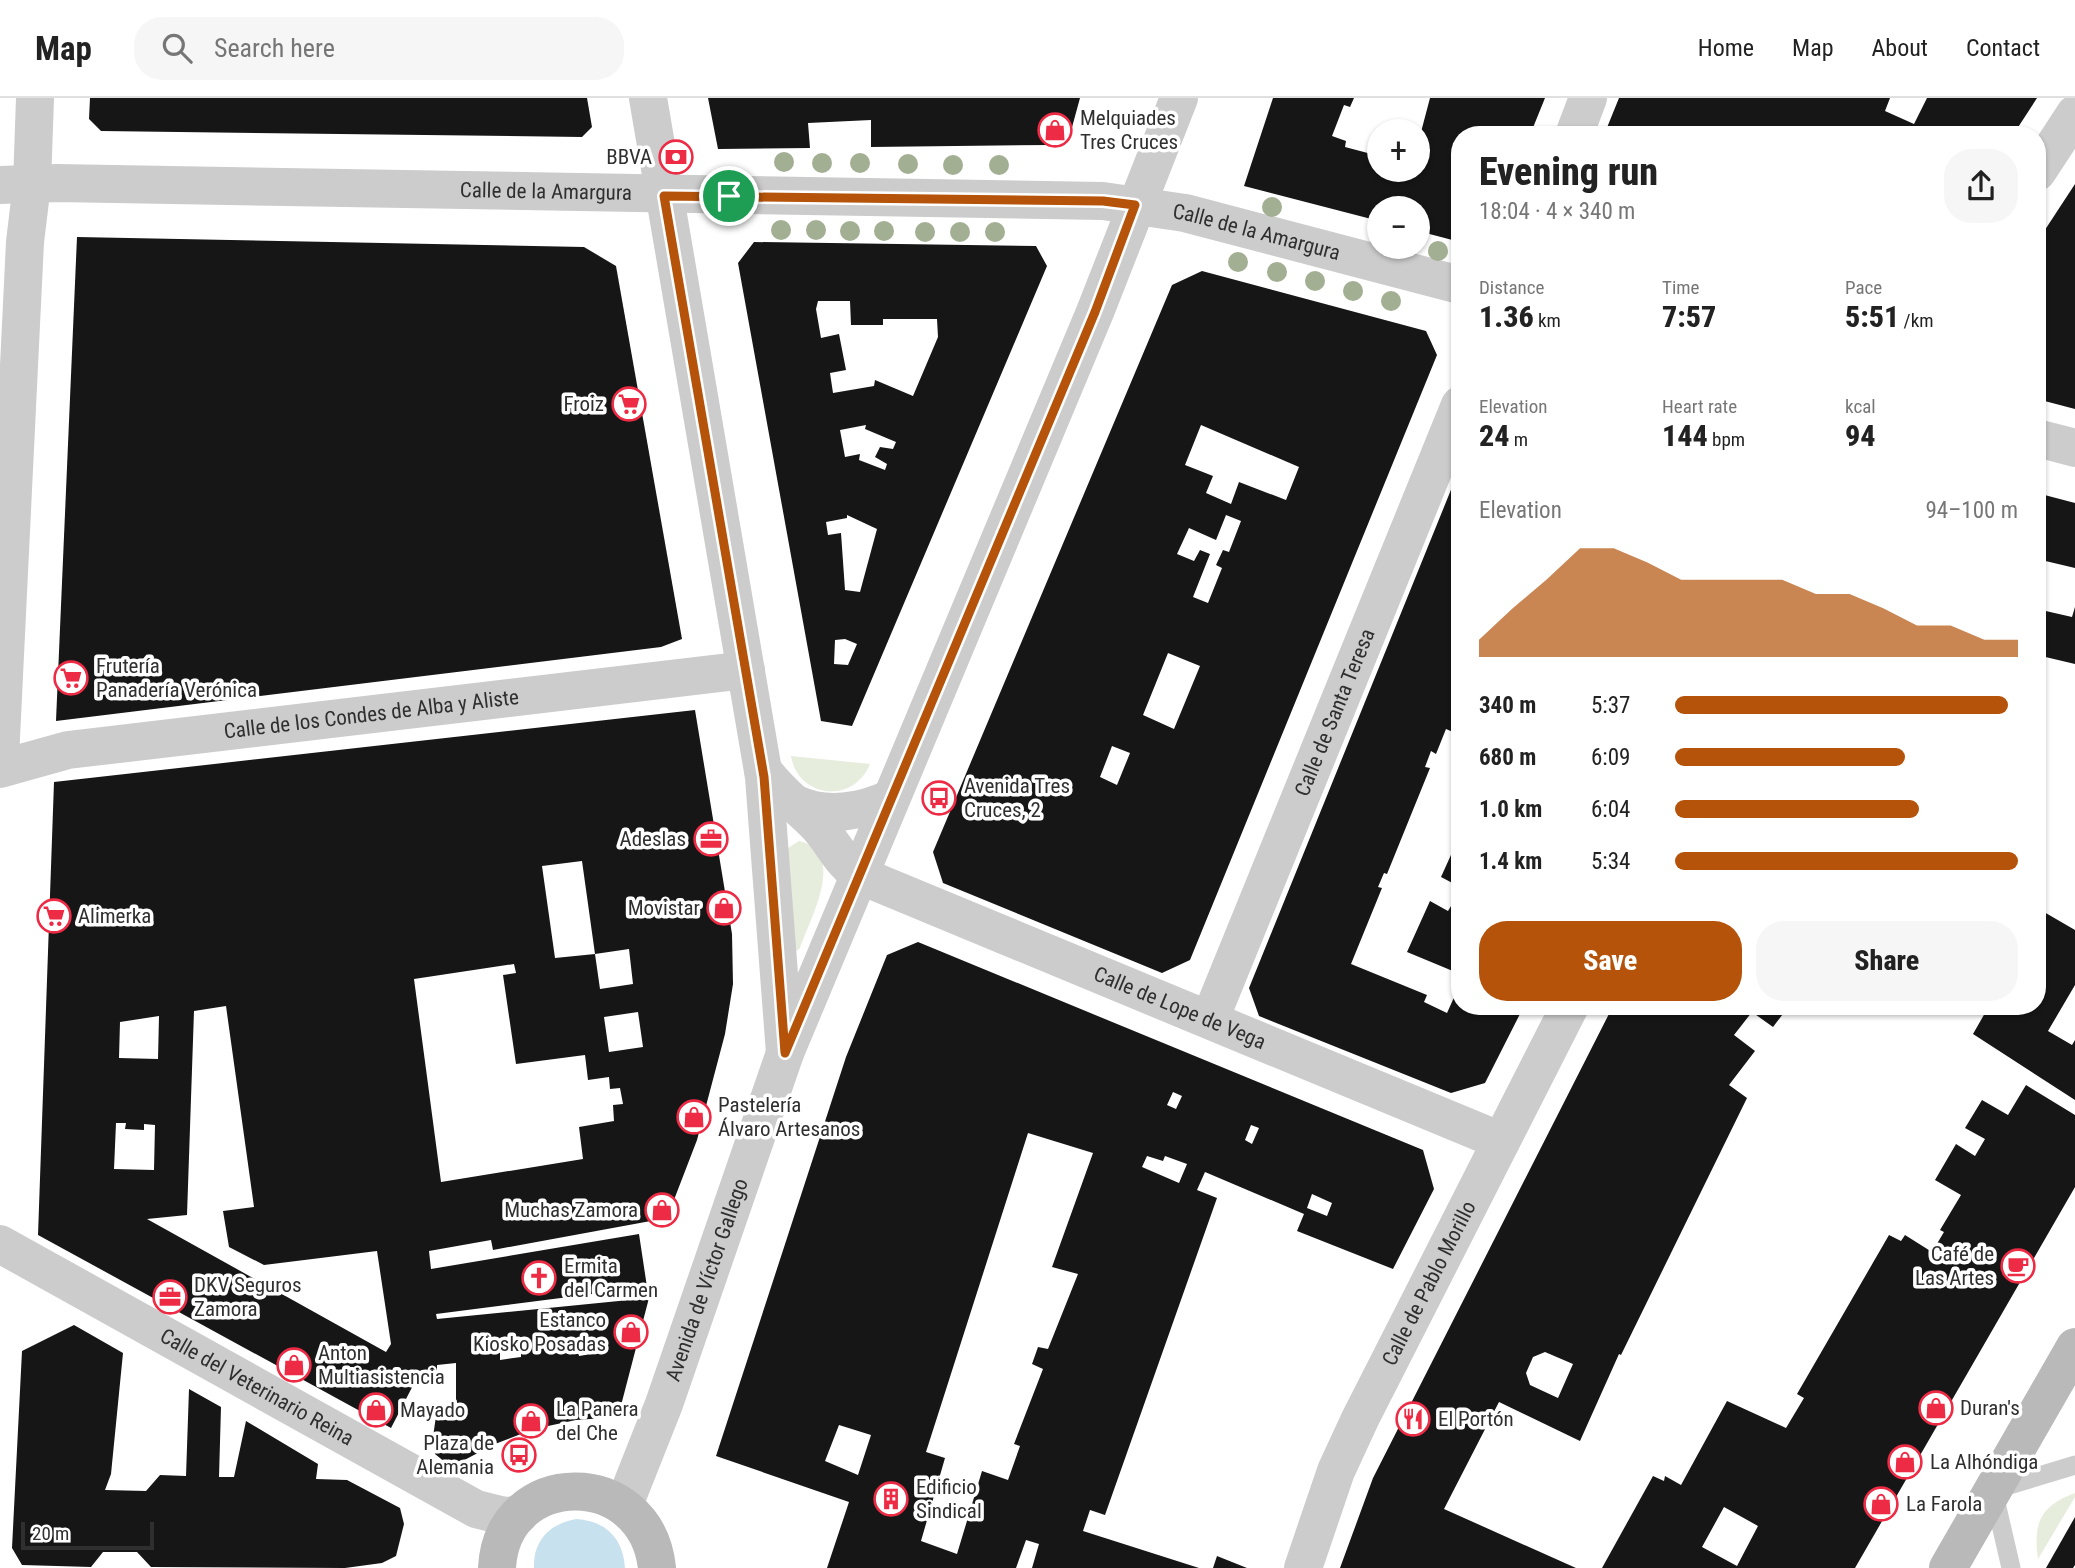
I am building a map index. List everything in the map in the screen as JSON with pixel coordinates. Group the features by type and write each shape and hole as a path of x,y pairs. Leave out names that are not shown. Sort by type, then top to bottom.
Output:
{"main road":[{"path":"1948,1568 2075,1347"},
{"path":"497,1568 505,1536 519,1515 542,1499 568,1491 597,1493 624,1505 644,1528 657,1568"}],"street":[{"path":"0,758 25,242 16,184 35,98"},
{"name":"Avenida de Víctor Gallego","path":"648,98 763,770 785,1053"},
{"name":"Avenida de Víctor Gallego","path":"624,1505 664,1404 785,1053 1095,312 1179,98"},
{"path":"1577,126 1588,98"},
{"path":"2046,158 2075,114"},
{"name":"Calle de la Amargura","path":"16,184 1067,201 1135,205 1200,216 1451,283"},
{"name":"Calle de Santa Teresa","path":"1210,1019 1451,427"},
{"path":"2046,440 2075,448"},
{"name":"Calle de los Condes de Alba y Aliste","path":"0,769 68,750 746,670"},
{"path":"763,770 778,790 818,825 848,866 859,875"},
{"path":"796,804 817,811 847,811 875,805 891,798"},
{"name":"Calle de Lope de Vega","path":"859,875 1501,1140"},
{"name":"Calle de Pablo Morillo","path":"1303,1568 1335,1471 1565,1015"},
{"name":"Calle del Veterinario Reina","path":"0,1244 476,1509 504,1516 519,1515"}],"lane":[{"path":"2011,1568 1993,1490 2075,1465"}],"green space":[{"path":"791,756 870,764 862,777 851,786 839,791 827,791 804,781"},
{"path":"799,841 814,848 821,858 823,872 817,904 800,948 795,952 788,848"},
{"path":"2075,1493 2038,1559 2037,1535 2042,1517 2054,1504"}],"water":[{"path":"576,1519 596,1523 611,1533 621,1548 625,1568 534,1568 536,1549 545,1535 558,1525"}],"building":[{"path":"90,98 587,98 592,127 582,137 101,131 89,119"},
{"path":"708,98 1080,98 1071,131 1049,145 871,147 871,120 808,123 810,148 718,149"},
{"path":"1273,98 1354,98 1350,107 1344,105 1332,136 1346,141 1345,147 1367,153 1367,182 1430,182 1430,119 1424,119 1430,98 1545,98 1534,126 1451,126 1451,240 1430,234 1430,196 1367,196 1367,218 1244,186"},
{"path":"1619,98 1890,98 1885,111 1914,124 1927,98 2037,98 2019,126 1608,126"},
{"path":"2075,184 2075,409 2046,401 2046,228"},
{"path":"77,237 584,247 616,266 682,639 661,647 56,721"},
{"path":"754,242 1036,246 1047,266 852,726 821,721 738,263","holes":["818,301 850,301 851,325 883,325 883,319 937,319 938,337 913,396 875,380 874,386 833,393 830,373 846,370 839,334 821,338 816,309","866,425 865,429 896,442 893,449 880,447 875,457 887,464 885,470 859,460 860,454 845,457 840,430","847,515 877,529 860,592 845,590 841,533 828,535 826,522 847,518","845,639 857,644 848,665 834,664 835,640"]},
{"path":"1202,271 1426,331 1437,355 1190,960 1162,973 943,883 933,852 1172,285","holes":["1201,425 1299,467 1286,500 1239,482 1231,504 1206,493 1213,476 1185,465","1226,515 1241,521 1229,552 1223,550 1216,565 1222,568 1208,603 1193,597 1210,554 1200,550 1194,561 1177,554 1189,528 1216,540","1168,653 1200,666 1174,729 1143,715","1112,746 1130,753 1117,785 1100,777"]},
{"path":"1451,490 1451,731 1446,729 1436,754 1431,751 1425,767 1430,768 1387,874 1384,873 1378,887 1382,888 1351,964 1427,995 1424,1002 1447,1013 1451,1004 1451,1015 1519,1015 1485,1083 1451,1093 1259,1016 1249,988"},
{"path":"2046,495 2075,503 2075,568 2046,561"},
{"path":"2075,607 2075,664 2046,657 2046,611 2072,617"},
{"path":"695,710 732,934 733,984 725,1034 697,1140 667,1218 493,1250 491,1240 429,1251 431,1269 639,1234 647,1287 436,1314 437,1319 649,1298 618,1417 576,1420 534,1429 495,1444 451,1467 435,1454 433,1437 437,1409 456,1408 456,1363 437,1365 437,1380 421,1370 391,1428 38,1235 54,782","holes":["582,861 595,954 555,958 542,866","629,949 633,984 600,989 595,954","514,964 516,973 503,975 516,1064 585,1055 588,1080 609,1077 610,1089 620,1088 623,1104 613,1105 614,1121 579,1127 583,1159 441,1182 414,979","226,1006 254,1207 223,1211 229,1247 264,1265 377,1251 391,1344 386,1352 147,1219 187,1215 194,1011","638,1012 643,1047 609,1052 604,1017","159,1016 158,1059 119,1058 120,1022","116,1123 126,1123 125,1129 144,1130 144,1124 155,1125 154,1170 114,1169","602,1343 603,1352 579,1356 578,1346","521,1345 521,1357 500,1360 500,1347"]},
{"path":"1451,855 1451,882 1441,877"},
{"path":"1430,901 1448,911 1451,906 1451,970 1407,952"},
{"path":"2046,913 2075,930 2075,985 2048,1031 2072,1045 2075,1040 2075,1100 1973,1034 1984,1015 2046,1015"},
{"path":"918,942 1423,1150 1434,1189 1393,1269 1297,1231 1304,1214 1205,1172 1197,1190 1217,1198 1105,1515 1090,1510 1083,1531 1199,1568 1032,1568 1039,1544 1026,1540 1016,1568 827,1568 849,1502 716,1456 846,1057 887,955","holes":["1173,1092 1182,1096 1176,1109 1167,1105","1251,1125 1259,1128 1252,1144 1245,1140","1028,1133 1093,1153 1052,1267 1078,1274 1048,1349 1038,1347 1032,1364 1043,1369 1014,1444 1020,1446 1008,1480 982,1471 957,1554 921,1541 945,1458 926,1452","1147,1156 1163,1161 1165,1156 1187,1164 1179,1183 1142,1167","1312,1194 1332,1203 1327,1216 1307,1208","839,1425 871,1435 858,1475 825,1461"]},
{"path":"1608,1015 1750,1015 1734,1035 1755,1051 1729,1085 1747,1098 1621,1355 1619,1354 1580,1441 1499,1402 1444,1509 1576,1568 1340,1568 1373,1478","holes":["1545,1352 1573,1364 1558,1398 1530,1385 1526,1373 1533,1357"]},
{"path":"1756,1015 1782,1015 1773,1027"},
{"path":"2026,1085 2075,1115 2075,1187 1855,1568 1602,1568 1653,1476 1664,1481 1665,1476 1681,1485 1727,1401 1786,1428 1804,1398 1797,1394 1889,1235 1901,1241 1905,1235 1932,1252 1944,1232 1940,1230 1961,1195 1935,1180 1956,1144 1975,1156 1985,1139 1965,1128 1982,1100 2008,1115","holes":["1724,1507 1758,1526 1737,1566 1702,1547"]},
{"path":"74,1325 123,1353 111,1474 105,1490 146,1491 160,1475 186,1476 189,1389 221,1407 219,1477 234,1477 246,1421 318,1464 316,1479 347,1480 400,1508 404,1524 396,1556 382,1563 345,1568 151,1567 137,1552 103,1552 91,1567 22,1565 12,1548 22,1351"},
{"path":"2075,1517 2075,1565 2073,1568 2046,1568"},
{"path":"1217,1556 1247,1568 1213,1568"}],"place":[{"name":"Melquiades Tres Cruces","path":"1055,130"},
{"name":"BBVA","path":"676,157"},
{"name":"Froiz","path":"629,404"},
{"name":"Frutería Panadería Verónica","path":"71,678"},
{"name":"Avenida Tres Cruces, 2","path":"939,798"},
{"name":"Adeslas","path":"711,839"},
{"name":"Movistar","path":"724,908"},
{"name":"Alimerka","path":"54,916"},
{"name":"Pastelería Álvaro Artesanos","path":"694,1117"},
{"name":"Muchas Zamora","path":"662,1210"},
{"name":"Café de Las Artes","path":"2018,1266"},
{"name":"Ermita del Carmen","path":"539,1278"},
{"name":"DKV Seguros Zamora","path":"170,1297"},
{"name":"Estanco Kiosko Posadas","path":"631,1332"},
{"name":"Anton Multiasistencia","path":"294,1365"},
{"name":"Duran's","path":"1936,1408"},
{"name":"Mayado","path":"376,1410"},
{"name":"El Portón","path":"1413,1419"},
{"name":"La Panera del Che","path":"531,1421"},
{"name":"Plaza de Alemania","path":"519,1455"},
{"name":"La Alhóndiga","path":"1905,1462"},
{"name":"Edificio Sindical","path":"891,1499"},
{"name":"La Farola","path":"1881,1504"}],"route":[{"path":"664,196 729,196 1103,201 1135,205 1095,312 785,1053 767,846 764,777 664,196"}]}
